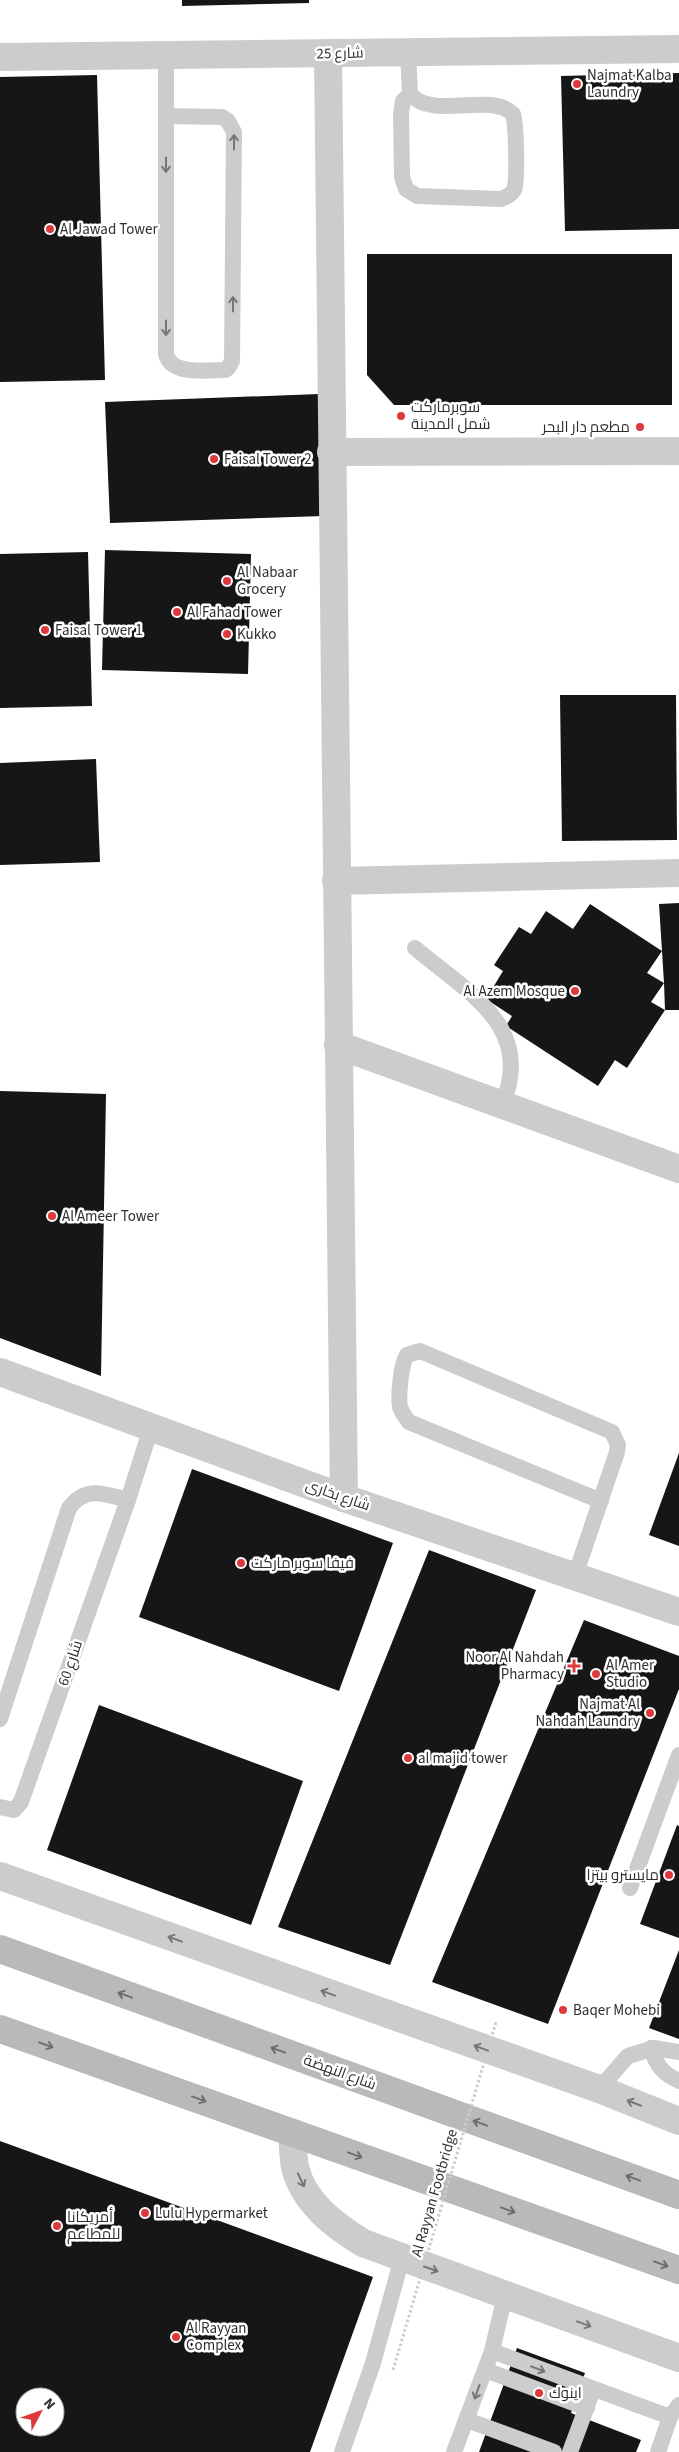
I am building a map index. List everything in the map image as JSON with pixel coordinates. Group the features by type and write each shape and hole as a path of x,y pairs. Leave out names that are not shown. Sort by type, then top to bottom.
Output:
{"main road":[{"name":"شارع النهضة","path":"0,1949 679,2195"},
{"path":"0,2029 679,2270"}],"street":[{"name":"شارع 25","path":"0,57 679,49"},
{"path":"328,53 344,1498"},
{"path":"331,452 679,450"},
{"path":"336,881 679,873"},
{"path":"338,1046 679,1169"},
{"name":"شارع بخارى","path":"0,1372 344,1498 679,1612"},
{"path":"0,1876 598,2090 679,2121"},
{"path":"292,2133 295,2168 306,2191 322,2212 340,2230 363,2243 402,2258 679,2358"}],"lane":[{"path":"408,52 410,94 415,99 427,104 502,106 513,114 516,126 516,182 510,195 501,199 424,197 411,194 406,189 402,176 401,114 403,101 410,94"},
{"path":"166,55 166,116 167,360 177,368 224,370 228,368 232,361 234,132 228,121 222,117 166,116"},
{"path":"415,948 475,998 499,1022 507,1038 512,1064 508,1089 502,1105"},
{"path":"575,1576 601,1501 618,1445 612,1432 420,1351 408,1355 402,1366 400,1408 409,1422 601,1501"},
{"name":"شارع 60","path":"0,1807 14,1810 21,1802 128,1500 151,1428"},
{"path":"0,1719 69,1508 81,1496 96,1492 128,1500"},
{"path":"630,1888 679,1755"},
{"path":"651,2048 659,2067 665,2074 679,2081"},
{"path":"598,2090 628,2056 651,2048 679,2052"},
{"path":"342,2452 373,2363 402,2258"},
{"path":"454,2452 492,2351 505,2295"},
{"path":"492,2351 593,2390 674,2411 658,2452"},
{"path":"485,2370 586,2408"},
{"path":"570,2452 593,2390"},
{"path":"467,2420 554,2452"}],"path":[{"name":"Al Rayyan Footbridge","path":"393,2370 496,2022"}],"building":[{"path":"182,0 309,0 309,3 182,6"},
{"path":"679,73 679,229 565,231 561,76"},
{"name":"Al Jawad Tower","path":"97,75 105,380 0,382 0,77"},
{"path":"367,254 672,254 672,405 394,405 367,375"},
{"name":"Faisal Tower 2","path":"319,394 324,516 110,523 105,402"},
{"name":"Al Fahad Tower","path":"105,550 251,554 248,674 102,670"},
{"name":"Faisal Tower 1","path":"88,552 92,706 0,708 0,554"},
{"path":"560,695 676,695 677,840 562,841"},
{"path":"96,759 100,862 0,865 0,763"},
{"path":"679,903 679,1010 665,1010 659,904"},
{"name":"Al Azem Mosque","path":"590,904 662,951 647,973 664,983 651,1002 665,1010 627,1068 615,1060 598,1086 506,1026 512,1016 486,999 503,971 494,965 519,927 531,934 546,911 573,929"},
{"name":"Al Ameer Tower","path":"0,1091 106,1094 101,1376 0,1338"},
{"path":"679,1453 679,1546 649,1535"},
{"path":"192,1469 393,1543 339,1691 139,1617"},
{"name":"al majid tower","path":"429,1550 536,1590 390,1965 278,1927"},
{"path":"584,1620 679,1656 679,1689 548,2024 432,1982"},
{"path":"99,1705 303,1781 251,1925 47,1850"},
{"name":"مايسترو بيتزا","path":"677,1825 679,1826 679,1938 640,1924"},
{"path":"679,1950 679,2039 649,2028"},
{"name":"Al Rayyan Complex","path":"0,2141 373,2277 310,2452 0,2452"},
{"name":"اينوك","path":"517,2348 585,2373 571,2413 641,2440 636,2452 479,2452"}],"place":[{"name":"Najmat Kalba Laundry","path":"577,84"},
{"name":"Al Jawad Tower","path":"50,229"},
{"name":"سوبرماركت شمل المدينة","path":"401,416"},
{"name":"مطعم دار البحر","path":"640,427"},
{"name":"Faisal Tower 2","path":"214,459"},
{"name":"Al Nabaar Grocery","path":"227,581"},
{"name":"Al Fahad Tower","path":"177,612"},
{"name":"Faisal Tower 1","path":"45,630"},
{"name":"Kukko","path":"227,634"},
{"name":"Al Azem Mosque","path":"575,991"},
{"name":"Al Ameer Tower","path":"52,1216"},
{"name":"فيفا سوبر ماركت","path":"241,1563"},
{"name":"Noor Al Nahdah Pharmacy","path":"574,1666"},
{"name":"Al Amer Studio","path":"596,1674"},
{"name":"Najmat Al Nahdah Laundry","path":"650,1713"},
{"name":"al majid tower","path":"408,1758"},
{"name":"مايسترو بيتزا","path":"669,1875"},
{"name":"Baqer Mohebi","path":"563,2010"},
{"name":"Lulu Hypermarket","path":"145,2213"},
{"name":"أمريكانا للمطاعم","path":"57,2226"},
{"name":"Al Rayyan Complex","path":"176,2337"},
{"name":"اينوك","path":"539,2393"}]}
